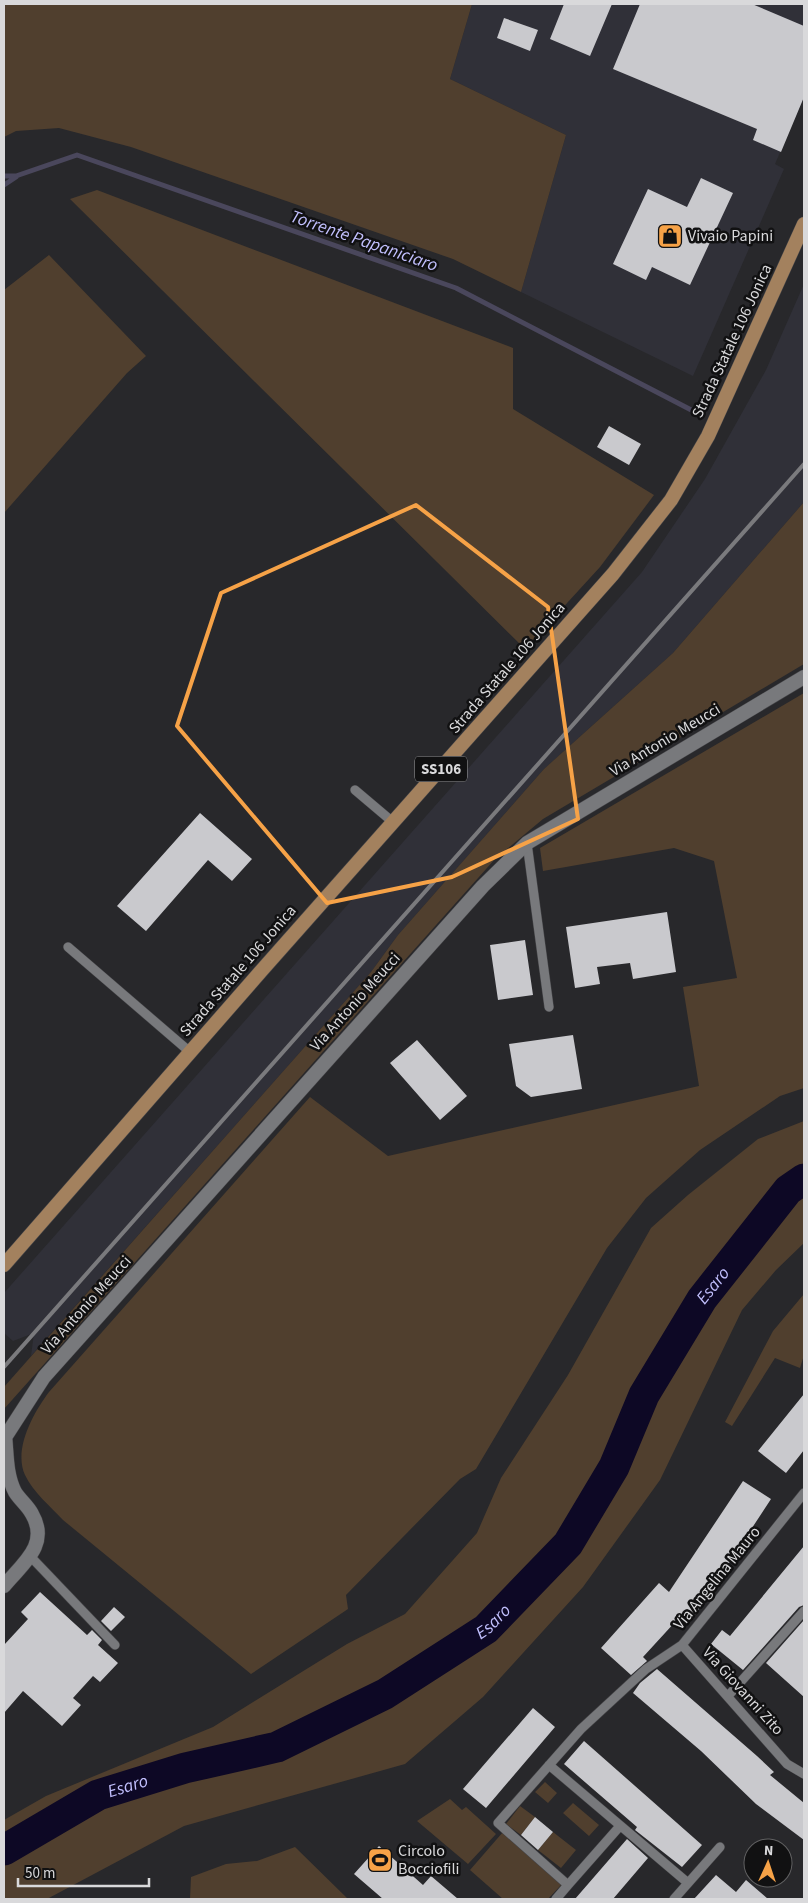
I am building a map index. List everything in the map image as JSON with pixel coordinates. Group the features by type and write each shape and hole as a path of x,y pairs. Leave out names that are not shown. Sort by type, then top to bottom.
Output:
{"main road":[{"name":"Strada Statale 106 Jonica","path":"4,1266 190,1052 613,574 670,500 708,436 804,224"}],"street":[{"name":"Via Antonio Meucci","path":"4,1437 44,1377 476,893 527,843 804,677"},
{"path":"4,1437 8,1474 16,1493 31,1511 39,1526 37,1541 30,1556 4,1581"}],"lane":[{"path":"355,790 394,823"},
{"path":"527,843 549,1007"},
{"path":"68,947 190,1052"},
{"name":"Via Angelina Mauro","path":"568,1885 498,1823 580,1729 646,1669 682,1645 801,1506 804,1493"},
{"path":"30,1556 114,1645"},
{"path":"728,1696 804,1611"},
{"name":"Via Giovanni Zito","path":"682,1645 788,1764 804,1774"},
{"path":"549,1765 688,1883"},
{"path":"556,1899 620,1826"},
{"path":"674,1899 720,1847"}],"highlighted area":[{"path":"416,505 548,607 578,819 452,877 327,903 177,726 221,593"}],"shaded area":[{"path":"4,4 472,4 450,79 566,135 521,292 453,259 131,147 59,128 16,131 4,137"},
{"path":"472,4 804,4 804,97 775,164 784,169 693,376 521,292 566,135 450,79"},
{"path":"97,190 513,348 513,409 654,495 600,567 525,649 70,199"},
{"path":"49,255 146,356 127,373 4,513 4,290"},
{"path":"804,284 804,502 673,653 544,769 398,935 371,972 31,1356 34,1333 13,1341 4,1333 4,1293 642,572 705,479 766,370"},
{"path":"804,502 804,664 543,819 495,859 4,1409 4,1387 371,972 398,935 544,769 673,653"},
{"path":"804,693 804,1088 780,1096 700,1150 646,1198 607,1248 476,1469 460,1479 346,1595 348,1609 251,1674 63,1520 37,1493 25,1475 22,1465 22,1454 27,1431 37,1410 49,1392 310,1097 388,1156 699,1086 683,987 737,978 714,861 674,848 543,871 540,848"},
{"path":"804,1121 804,1243 776,1270 742,1310 660,1480 583,1587 483,1697 405,1764 184,1826 47,1899 4,1899 4,1820 46,1796 213,1727 347,1644 405,1614 477,1533 501,1478 568,1375 651,1228 688,1195 758,1139"},
{"path":"804,1294 804,1355 800,1368 775,1358 732,1426 725,1422 773,1331"},
{"path":"545,1782 557,1793 548,1803 535,1792"},
{"path":"450,1799 462,1810 466,1807 496,1834 468,1864 417,1821"},
{"path":"573,1803 599,1825 589,1836 563,1813"},
{"path":"520,1806 535,1817 521,1835 506,1824"},
{"path":"503,1832 562,1884 548,1899 503,1899 470,1870"},
{"path":"553,1832 576,1850 561,1868 538,1850"},
{"path":"295,1847 348,1899 190,1899 191,1877 226,1864 257,1861"}],"building":[{"path":"564,4 612,4 590,56 550,39"},
{"path":"640,4 752,4 804,26 804,97 781,152 753,140 757,129 613,69"},
{"path":"504,18 538,30 530,51 497,38"},
{"name":"Vivaio Papini","path":"701,178 733,193 690,285 652,267 646,280 613,264 648,189 687,207"},
{"path":"609,426 641,444 629,465 597,447"},
{"path":"200,813 252,859 232,881 208,860 146,931 117,906"},
{"path":"667,912 676,972 633,979 630,963 597,967 600,984 575,988 566,927"},
{"path":"525,940 533,995 498,1000 490,945"},
{"path":"573,1035 582,1089 531,1097 516,1086 509,1044"},
{"path":"417,1040 467,1096 440,1120 390,1063"},
{"path":"804,1394 804,1450 786,1473 758,1451"},
{"path":"743,1481 771,1499 695,1615 687,1609 643,1657 647,1661 631,1675 601,1648 659,1583 669,1592"},
{"path":"804,1546 804,1605 799,1607 743,1670 711,1644 722,1630 730,1636"},
{"path":"40,1592 87,1635 92,1630 102,1640 98,1645 118,1663 100,1682 93,1676 73,1698 81,1705 62,1726 23,1691 4,1713 4,1645 28,1619 21,1612"},
{"path":"114,1607 125,1617 111,1631 101,1621"},
{"path":"804,1620 804,1697 766,1663"},
{"path":"657,1669 757,1756 774,1772 770,1775 804,1803 804,1840 756,1804 701,1751 633,1693 640,1683"},
{"path":"533,1708 555,1727 486,1808 463,1789"},
{"path":"584,1741 702,1845 682,1867 635,1830 637,1827 564,1764"},
{"path":"535,1817 553,1832 538,1850 521,1835"},
{"path":"627,1839 648,1858 613,1899 575,1899"},
{"name":"Circolo Bocciofili","path":"379,1846 423,1885 431,1876 458,1899 383,1899 354,1874"},
{"path":"716,1875 736,1892 743,1884 743,1888 755,1888 768,1899 694,1899"}],"waterway":[{"name":"Torrente Papaniciaro","path":"4,176 16,176 77,155 456,288 699,414"},
{"path":"4,185 16,177"},
{"name":"Esaro","path":"4,1850 98,1795 185,1768 277,1747 385,1694 486,1629 568,1544 614,1467 644,1395 702,1299 788,1190 804,1179"}],"railway":[{"path":"4,1367 804,464"}],"place":[{"name":"Vivaio Papini","path":"670,236"},
{"name":"Circolo Bocciofili","path":"380,1860"}]}
